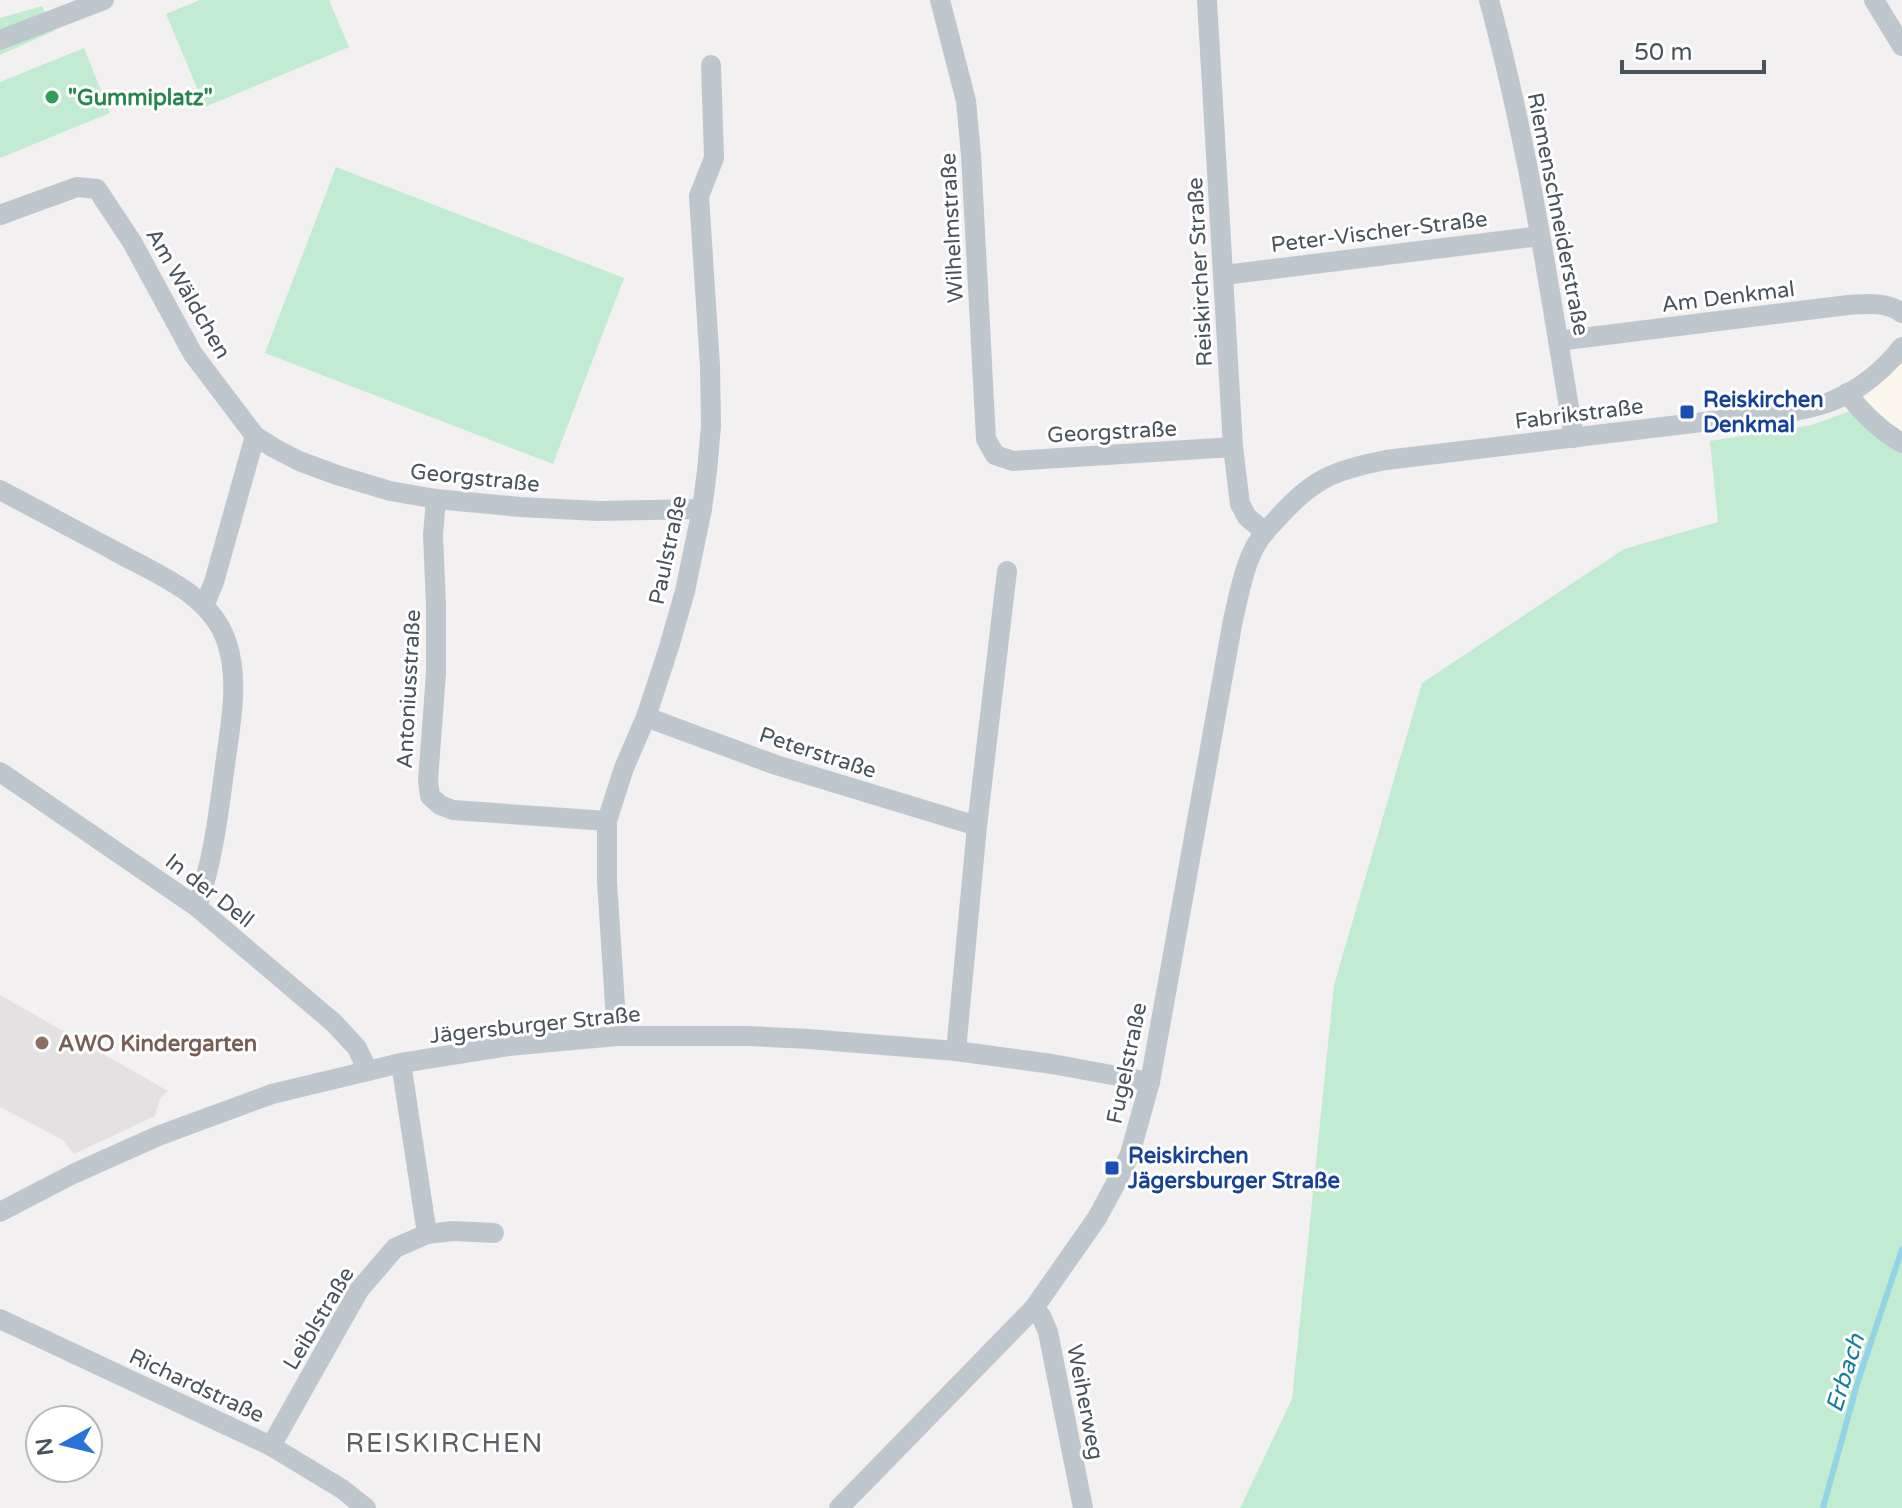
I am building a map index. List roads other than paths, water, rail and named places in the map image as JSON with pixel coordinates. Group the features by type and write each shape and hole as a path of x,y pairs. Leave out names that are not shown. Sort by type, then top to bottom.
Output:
{"street":[{"path":"0,40 104,0"},
{"name":"Wilhelmstraße","path":"940,0 966,101 986,439 995,455"},
{"name":"Reiskircher Straße","path":"1207,0 1233,447 1240,504 1247,517 1265,532"},
{"name":"Riemenschneiderstraße","path":"1489,0 1518,118 1574,438"},
{"path":"1874,0 1902,46"},
{"name":"Paulstraße","path":"617,1036 607,881 607,821 624,768 646,717 685,591 707,471 710,366 699,196 714,158 711,65"},
{"name":"Am Wäldchen","path":"0,215 77,187 97,189 132,242 193,354 255,436"},
{"name":"Peter-Vischer-Straße","path":"1224,275 1540,236"},
{"name":"Am Denkmal","path":"1558,341 1848,305 1878,303 1902,313"},
{"name":"Fabrikstraße","path":"1265,532 1316,482 1351,467 1386,460 1795,411 1829,402 1847,393 1877,373 1902,347"},
{"path":"1847,393 1863,414 1902,443"},
{"path":"204,606 214,582 255,436"},
{"name":"Georgstraße","path":"255,436 299,461 337,475 390,491 436,499 598,511 702,509"},
{"name":"Georgstraße","path":"995,455 1013,461 1233,447"},
{"path":"0,490 151,569 182,588 204,606 219,624 228,645 233,683 231,716 214,842 207,879 197,907"},
{"name":"Antoniusstraße","path":"436,499 433,535 436,673 428,781 430,796 440,805 453,810 607,821"},
{"name":"Fugelstraße","path":"839,1508 1034,1308 1097,1218 1130,1154 1150,1082 1233,620 1251,553 1265,532"},
{"path":"956,1051 977,826 1007,571"},
{"name":"Peterstraße","path":"646,717 776,765 977,826"},
{"name":"In der Dell","path":"0,772 197,907 334,1023 357,1048 368,1071"},
{"name":"Jägersburger Straße","path":"0,1212 73,1174 185,1125 272,1094 401,1063 508,1046 617,1036 793,1038 956,1051 1150,1082"},
{"path":"401,1063 427,1234"},
{"name":"Leiblstraße","path":"271,1446 359,1290 395,1248 427,1234 453,1231 494,1233"},
{"name":"Weiherweg","path":"1034,1308 1048,1332 1083,1508"},
{"name":"Richardstraße","path":"0,1319 271,1446 342,1489 366,1508"}],"waterway":[{"name":"Erbach","path":"1823,1508 1858,1381 1902,1249"}],"place":[{"name":"\"Gummiplatz\"","path":"52,97"},
{"name":"Reiskirchen Denkmal","path":"1687,412"},
{"name":"AWO Kindergarten","path":"42,1043"},
{"name":"Reiskirchen Jägersburger Straße","path":"1112,1168"}],"district":[{"name":"REISKIRCHEN","path":"445,1443"}]}
